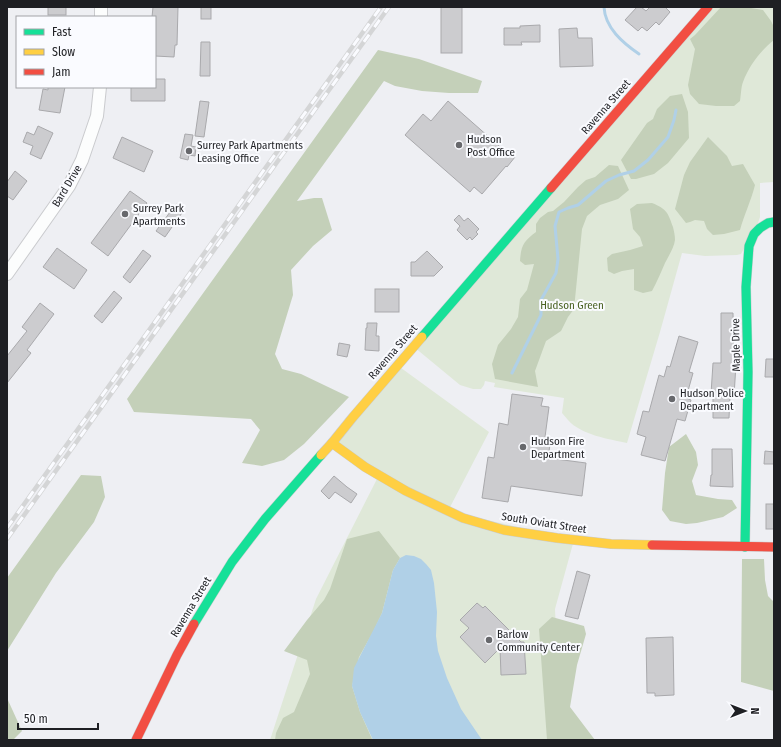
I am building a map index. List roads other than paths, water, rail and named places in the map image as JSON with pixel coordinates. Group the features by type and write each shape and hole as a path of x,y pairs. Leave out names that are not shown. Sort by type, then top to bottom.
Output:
{"street":[{"name":"Ravenna Street","path":"136,740 177,655 200,613 232,562 265,519 708,7"},
{"name":"Bard Drive","path":"7,274 72,181 82,160 97,116 100,88"},
{"name":"Maple Drive","path":"745,547 748,372 746,287 749,246 754,234 760,228 771,222"},
{"name":"South Oviatt Street","path":"332,443 365,467 406,492 463,518 504,530 611,544 774,547"}],"water":[{"path":"406,555 421,559 431,570 437,612 436,636 438,651 447,678 461,709 482,740 373,740 360,712 352,686 354,668 382,613 393,570 400,558"}],"waterway":[{"path":"604,7 605,15 611,28 621,40 639,54"},
{"path":"512,373 541,315 541,300 556,273 558,259 555,226 559,212 578,205 606,181 619,175 634,171 648,160 668,137 676,110"}],"railway":[{"path":"7,528 381,7"},
{"path":"7,539 389,7"}],"place":[{"name":"Hudson Post Office","path":"459,145"},
{"name":"Surrey Park Apartments Leasing Office","path":"189,151"},
{"name":"Surrey Park Apartments","path":"125,214"},
{"name":"Hudson Police Department","path":"672,399"},
{"name":"Hudson Fire Department","path":"523,447"},
{"name":"Barlow Community Center","path":"489,640"}],"park label":[{"name":"Hudson Green","path":"572,305"}]}
